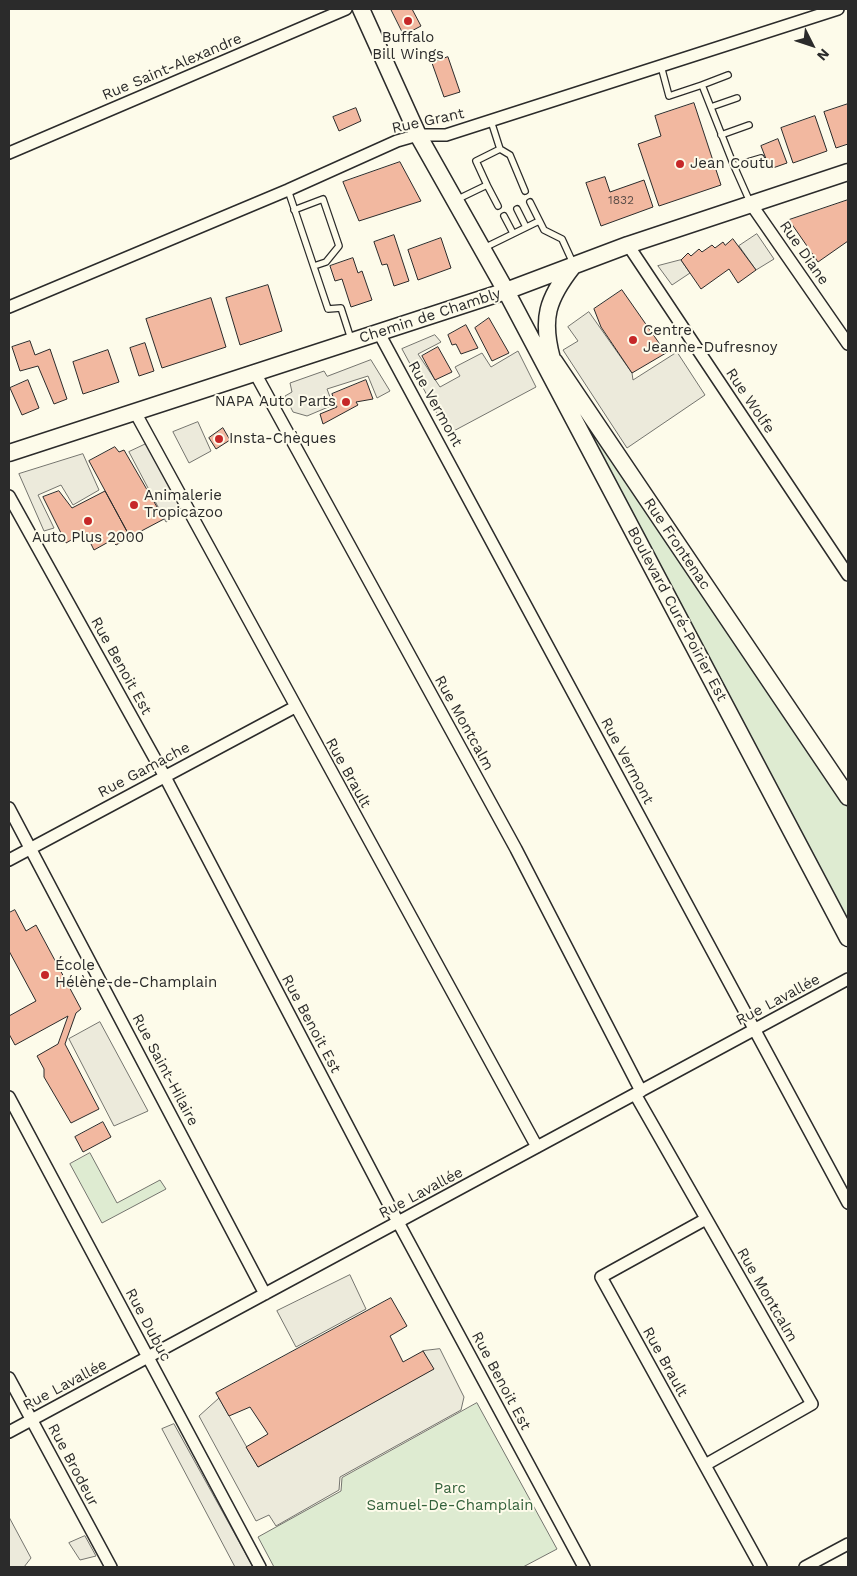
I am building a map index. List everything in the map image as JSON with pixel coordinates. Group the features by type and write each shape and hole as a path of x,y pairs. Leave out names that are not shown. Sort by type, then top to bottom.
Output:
{"main road":[{"path":"361,9 418,135 506,291"},
{"name":"Chemin de Chambly","path":"9,453 506,291 628,245 848,172"},
{"path":"552,359 545,335 546,322 552,300 562,280 574,265"},
{"name":"Rue Frontenac","path":"506,291 848,797"},
{"name":"Boulevard Curé-Poirier Est","path":"506,291 848,938"}],"street":[{"name":"Rue Saint-Alexandre","path":"9,153 346,9"},
{"name":"Rue Grant","path":"9,307 288,190 397,141 418,135 446,136 838,9"},
{"name":"Rue Diane","path":"751,204 848,344"},
{"name":"Rue Wolfe","path":"628,245 848,575"},
{"name":"Rue Vermont","path":"379,333 848,1203"},
{"name":"Rue Montcalm","path":"255,373 516,849 638,1093 706,1219 812,1404 705,1465"},
{"name":"Rue Brault","path":"135,412 537,1147"},
{"name":"Rue Benoit Est","path":"9,496 164,776 398,1222 584,1567"},
{"name":"Rue Gamache","path":"9,860 295,707"},
{"name":"Rue Saint-Hilaire","path":"9,808 265,1294"},
{"name":"Rue Lavallée","path":"9,1432 848,979"},
{"name":"Rue Dubuc","path":"9,1097 260,1567"},
{"name":"Rue Brault","path":"706,1219 601,1277 761,1567"},
{"name":"Rue Brodeur","path":"9,1378 111,1567"},
{"path":"806,1567 848,1544"}],"lane":[{"path":"661,66 669,96 728,75"},
{"path":"702,84 721,135 751,204"},
{"path":"710,107 737,98"},
{"path":"491,121 500,149 510,155 524,189 516,190"},
{"path":"721,135 749,125"},
{"path":"498,202 487,185 476,161 500,149"},
{"path":"734,166 761,158"},
{"path":"455,200 487,185"},
{"path":"288,190 328,309 341,308 352,341"},
{"path":"294,210 323,199 339,246 326,262 314,266"},
{"path":"530,202 544,230 562,239 574,265"},
{"path":"517,209 526,227"},
{"path":"504,216 513,233"},
{"path":"482,249 539,221"}],"green space":[{"path":"506,291 848,797 848,938"},
{"path":"90,1153 117,1203 160,1180 166,1189 102,1223 70,1164"},
{"name":"Parc Samuel-De-Champlain","path":"477,1403 557,1549 523,1567 274,1567 258,1537 341,1491 342,1478"}],"shaded area":[{"path":"757,234 774,259 756,270 739,246"},
{"path":"681,260 690,273 672,285 658,266"},
{"path":"589,312 632,373 633,380 677,352 705,395 627,448 563,350 578,341 568,327"},
{"path":"435,335 441,342 418,354 440,387 460,376 455,367 482,353 491,367 518,351 536,387 448,434 402,349"},
{"path":"371,360 390,391 377,398 368,376 327,389 333,405 307,416 293,412 285,396 292,392 290,383 324,371 327,376"},
{"path":"198,422 211,451 189,463 173,432"},
{"path":"146,444 183,512 166,522 129,452"},
{"path":"83,454 99,490 73,505 61,485 38,495 54,528 44,531 19,474"},
{"path":"100,1022 148,1111 114,1126 69,1039"},
{"path":"350,1275 366,1309 296,1347 277,1311"},
{"path":"440,1349 464,1397 461,1410 340,1477 339,1490 276,1526 269,1515 256,1521 199,1416 219,1398 258,1467 433,1369 423,1351"},
{"path":"174,1424 253,1567 235,1567 162,1429"},
{"path":"9,1517 31,1558 24,1567 9,1567"},
{"path":"85,1536 96,1556 80,1560 69,1543"}],"building":[{"name":"Buffalo Bill Wings","path":"391,9 412,9 421,26 404,35"},
{"path":"448,57 460,92 444,97 432,63"},
{"name":"Jean Coutu","path":"694,103 721,185 659,206 638,144 661,136 655,116"},
{"path":"848,104 848,144 836,148 824,112"},
{"path":"356,108 361,121 339,131 333,117"},
{"path":"815,116 827,151 793,163 781,128"},
{"path":"778,139 787,163 770,169 761,146"},
{"path":"400,162 421,201 359,221 343,182"},
{"path":"605,177 610,192 644,180 653,207 601,226 586,183"},
{"path":"848,200 848,241 818,262 789,220"},
{"path":"394,235 409,281 394,286 387,264 382,265 374,242"},
{"path":"441,238 451,268 418,280 408,250"},
{"path":"733,239 756,270 738,283 729,269 701,289 681,260 688,253 691,256 699,249 702,252 712,245 715,248 723,242 725,245"},
{"path":"353,258 358,273 362,271 372,300 351,307 342,279 335,281 330,266"},
{"path":"268,285 282,331 240,345 226,298"},
{"name":"Centre Jeanne-Dufresnoy","path":"622,290 666,353 632,373 601,327 594,309"},
{"path":"211,298 226,347 162,368 146,319"},
{"path":"489,318 509,353 492,361 475,328"},
{"path":"466,325 478,348 461,354 456,344 452,345 448,335"},
{"path":"30,341 35,355 50,349 67,399 54,404 38,366 20,371 12,347"},
{"path":"145,343 154,371 139,376 130,348"},
{"path":"438,347 452,372 435,380 422,356"},
{"path":"108,350 119,382 83,394 73,362"},
{"path":"28,380 39,408 22,415 10,388"},
{"name":"NAPA Auto Parts","path":"366,380 373,399 356,402 358,405 323,424 320,414 337,407 332,394"},
{"name":"Insta-Chèques","path":"223,428 230,440 216,449 209,438"},
{"name":"Animalerie Tropicazoo","path":"115,447 119,452 124,450 164,519 130,537 89,461"},
{"name":"Auto Plus 2000","path":"59,491 72,508 105,491 130,537 116,545 112,540 94,550 85,532 66,543 43,497"},
{"name":"École Hélène-de-Champlain","path":"15,910 26,931 36,925 81,1009 76,1013 65,1044 99,1109 71,1123 44,1077 44,1069 37,1056 58,1044 68,1016 15,1045 9,1034 9,1016 36,1001 9,951 9,913"},
{"path":"103,1122 111,1137 83,1152 75,1137"},
{"path":"391,1298 407,1326 390,1336 403,1362 423,1351 434,1369 258,1467 246,1447 268,1434 250,1407 229,1416 216,1393"}],"place":[{"name":"Buffalo Bill Wings","path":"408,21"},
{"name":"Jean Coutu","path":"680,164"},
{"name":"Centre Jeanne-Dufresnoy","path":"633,340"},
{"name":"NAPA Auto Parts","path":"346,402"},
{"name":"Insta-Chèques","path":"219,439"},
{"name":"Animalerie Tropicazoo","path":"134,505"},
{"name":"Auto Plus 2000","path":"88,521"},
{"name":"École Hélène-de-Champlain","path":"45,975"}]}
